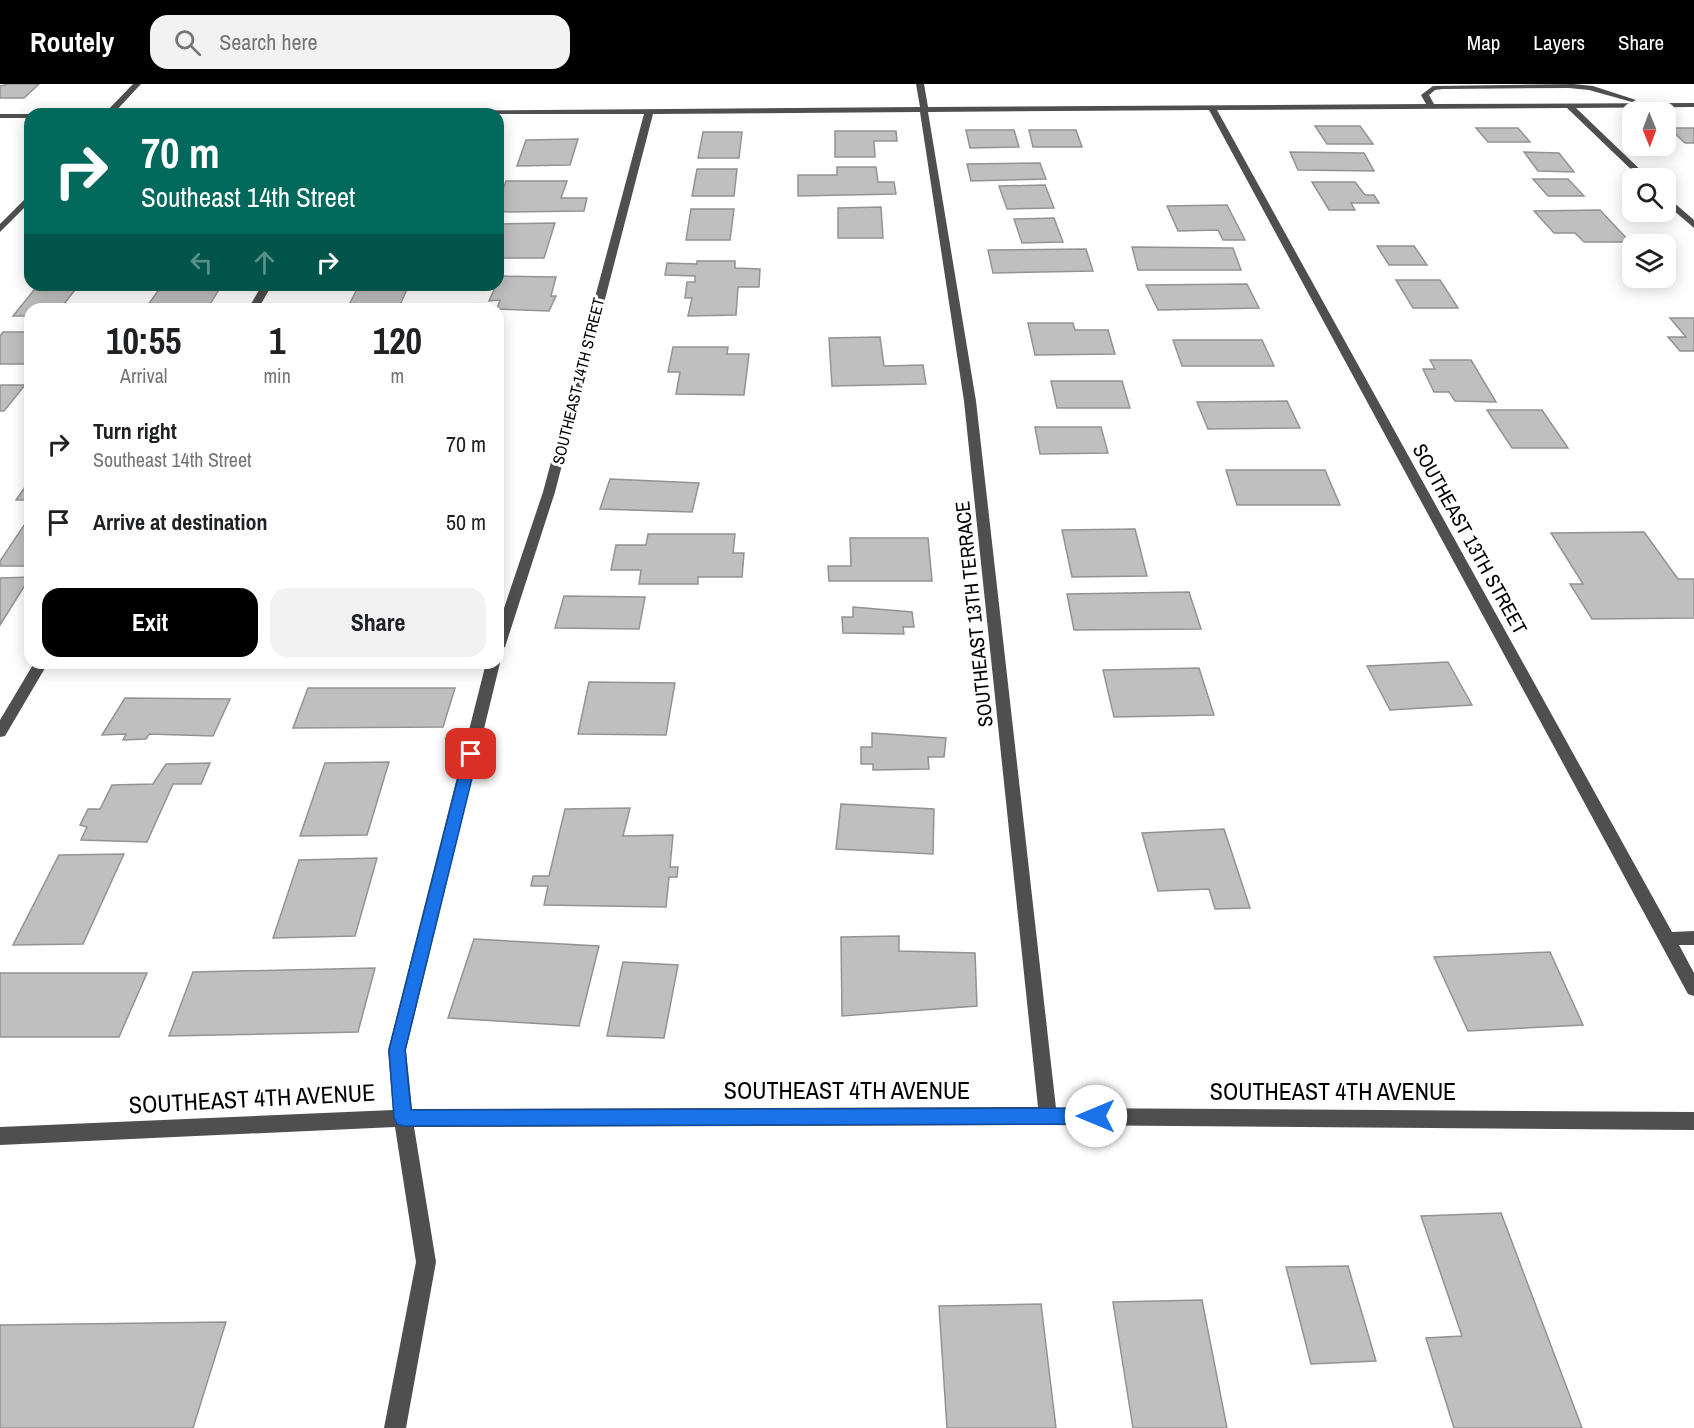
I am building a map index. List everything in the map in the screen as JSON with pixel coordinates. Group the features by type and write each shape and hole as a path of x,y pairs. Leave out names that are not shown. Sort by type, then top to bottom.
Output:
{"street":[{"path":"114,108 137,84"},
{"name":"SOUTHEAST 13TH TERRACE","path":"920,84 970,401 1048,1116"},
{"path":"1431,107 1425,95 1433,88 1558,86 1590,88 1643,102"},
{"path":"1676,106 1694,105"},
{"path":"1569,106 1634,168"},
{"path":"504,113 1622,106"},
{"name":"SOUTHEAST 13TH STREET","path":"1212,108 1694,989"},
{"name":"SOUTHEAST 14TH STREET","path":"504,629 549,492 649,112"},
{"path":"0,116 24,116"},
{"path":"0,230 24,204"},
{"path":"1676,208 1694,225"},
{"path":"0,732 37,669"},
{"path":"395,1428 426,1262 403,1118 397,1050 492,669"},
{"path":"1667,939 1694,938"},
{"name":"SOUTHEAST 4TH AVENUE","path":"0,1136 403,1118 1048,1116 1694,1121"}],"building":[{"path":"39,84 24,98 0,98 0,86"},
{"path":"1315,126 1360,126 1373,144 1327,144"},
{"path":"1476,128 1518,128 1530,142 1488,142"},
{"path":"1676,128 1694,128 1694,143 1685,143 1676,135"},
{"path":"966,130 1014,130 1019,147 970,148"},
{"path":"1029,130 1076,130 1082,147 1033,147"},
{"path":"835,131 896,131 897,141 874,141 875,157 835,157"},
{"path":"703,132 742,132 739,158 698,158"},
{"path":"578,139 570,165 517,166 526,140"},
{"path":"1290,152 1364,153 1374,171 1298,170"},
{"path":"1524,152 1559,153 1574,172 1538,171"},
{"path":"1040,163 1046,179 971,181 967,164"},
{"path":"837,167 876,167 878,182 894,182 896,194 798,196 798,175 837,175"},
{"path":"697,169 737,169 734,196 692,196"},
{"path":"1533,179 1568,179 1584,196 1548,196"},
{"path":"506,181 567,181 561,198 587,198 584,211 504,212"},
{"path":"1312,182 1355,182 1365,195 1374,195 1379,203 1351,203 1355,210 1329,210"},
{"path":"1045,185 1054,208 1007,209 999,186"},
{"path":"1227,205 1245,240 1223,240 1218,230 1178,231 1167,206"},
{"path":"881,207 883,238 838,238 838,208"},
{"path":"691,209 734,209 730,240 686,240"},
{"path":"1600,210 1622,234 1622,242 1584,242 1575,233 1554,233 1534,211"},
{"path":"1054,218 1063,242 1022,243 1014,219"},
{"path":"555,223 544,258 504,258 504,224"},
{"path":"1377,246 1414,246 1427,265 1389,265"},
{"path":"1132,247 1233,248 1241,270 1138,270"},
{"path":"1086,249 1093,271 993,273 988,250"},
{"path":"697,261 735,261 735,268 760,269 759,287 738,287 736,315 688,316 692,298 685,298 687,282 695,282 695,276 665,275 667,263 697,264"},
{"path":"504,276 556,277 551,296 556,296 549,311 504,309 504,303 499,303 500,300 489,301 493,291 504,291"},
{"path":"1396,280 1440,280 1458,308 1413,308"},
{"path":"1247,284 1259,308 1158,310 1146,285"},
{"path":"33,291 74,291 65,303 24,303 24,316 13,316"},
{"path":"158,291 218,291 211,303 149,303"},
{"path":"356,291 406,291 401,303 350,303"},
{"path":"1670,318 1694,318 1694,351 1680,351 1668,337 1686,337"},
{"path":"1028,323 1073,323 1075,330 1108,330 1115,354 1035,355"},
{"path":"3,332 24,332 24,364 0,364 0,336"},
{"path":"880,337 884,366 923,365 926,384 832,386 829,338"},
{"path":"1173,340 1262,340 1274,366 1182,366"},
{"path":"673,347 728,347 727,354 749,354 744,395 676,394 680,372 668,372"},
{"path":"1430,360 1471,360 1496,402 1455,401 1449,392 1434,392 1423,369 1435,369"},
{"path":"1051,381 1122,381 1130,408 1057,408"},
{"path":"0,385 24,385 4,411 0,411"},
{"path":"1287,401 1300,428 1208,429 1197,402"},
{"path":"1487,410 1542,410 1568,448 1512,448"},
{"path":"1035,427 1101,427 1108,453 1040,454"},
{"path":"1226,470 1325,470 1340,505 1237,505"},
{"path":"610,479 699,483 692,512 600,509"},
{"path":"24,489 24,500 16,500"},
{"path":"24,525 24,566 0,566 0,561"},
{"path":"1135,529 1147,576 1072,577 1062,530"},
{"path":"1644,532 1678,579 1694,579 1694,618 1592,619 1570,584 1583,584 1551,533"},
{"path":"648,534 735,534 733,553 744,553 742,577 698,577 698,584 639,584 641,570 611,570 616,545 646,545"},
{"path":"850,538 928,538 932,581 829,581 828,566 851,566"},
{"path":"24,577 24,587 0,625 0,578"},
{"path":"1189,592 1201,629 1074,630 1067,594"},
{"path":"564,596 645,597 639,629 555,628"},
{"path":"853,607 912,612 914,627 903,627 904,634 843,633 842,617 853,617"},
{"path":"1448,662 1472,705 1390,710 1367,666"},
{"path":"1199,668 1214,715 1114,717 1103,670"},
{"path":"589,682 675,683 666,735 578,734"},
{"path":"308,688 455,688 443,727 293,728"},
{"path":"125,698 230,699 213,736 149,734 146,739 123,740 126,734 102,735"},
{"path":"872,733 946,738 944,757 928,757 929,769 873,770 873,764 861,764 861,747 872,747"},
{"path":"389,762 367,835 300,836 325,763"},
{"path":"210,763 201,784 173,784 147,842 81,840 87,827 80,825 88,809 100,809 112,785 153,784 166,764"},
{"path":"841,804 934,809 933,854 836,849"},
{"path":"630,808 623,836 673,835 670,867 678,867 677,877 669,877 666,907 544,905 548,886 531,886 533,876 549,876 565,809"},
{"path":"1224,829 1250,908 1215,909 1209,889 1158,891 1142,833"},
{"path":"124,854 83,944 13,945 59,855"},
{"path":"377,858 355,936 273,938 299,860"},
{"path":"899,936 899,951 975,953 977,1006 842,1016 841,937"},
{"path":"474,939 599,946 579,1026 448,1018"},
{"path":"1550,952 1583,1025 1468,1031 1434,957"},
{"path":"623,962 678,965 664,1038 607,1036"},
{"path":"375,968 358,1032 169,1036 193,972"},
{"path":"0,973 147,973 119,1037 0,1037"},
{"path":"1501,1213 1582,1428 1454,1428 1426,1338 1462,1336 1421,1216"},
{"path":"1348,1266 1376,1361 1311,1364 1286,1267"},
{"path":"1202,1300 1227,1428 1133,1428 1113,1302"},
{"path":"1041,1304 1056,1428 947,1428 939,1306"},
{"path":"226,1322 193,1428 0,1428 0,1325"}],"route":[{"path":"471,754 397,1050 403,1118 1096,1116"}]}
